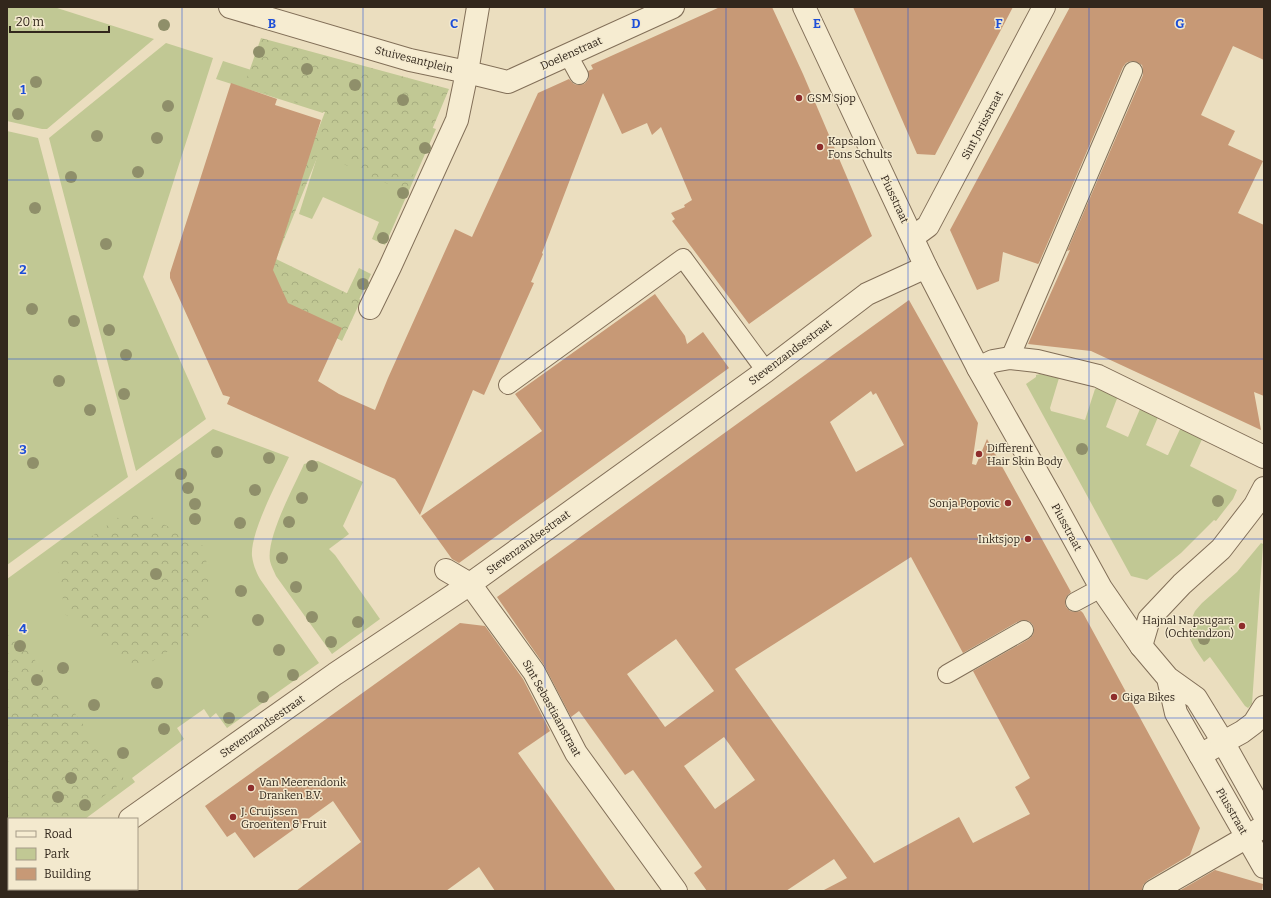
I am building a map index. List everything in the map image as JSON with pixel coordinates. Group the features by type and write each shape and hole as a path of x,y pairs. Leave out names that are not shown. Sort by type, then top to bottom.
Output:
{"street":[{"name":"Stuivesantplein","path":"230,7 410,60 467,72 457,120 370,308"},
{"path":"467,72 478,7"},
{"name":"Doelenstraat","path":"467,72 508,82 673,7"},
{"name":"Piusstraat","path":"804,7 926,267 978,368 1100,588 1141,646 1168,678 1196,698 1224,742 1264,815"},
{"name":"Sint Jorisstraat","path":"913,238 928,226 1044,7"},
{"name":"Stevenzandsestraat","path":"131,818 335,674 470,584 766,370 867,294 926,267"},
{"path":"978,368 993,361 1010,358 1037,361 1098,376 1264,457"},
{"path":"1141,646 1149,619 1182,584 1221,549 1261,504"},
{"path":"446,570 470,584"},
{"name":"Sint Sebastiaanstraat","path":"470,584 534,672 576,753 676,891"},
{"name":"Piusstraat","path":"1168,678 1176,713 1200,755 1256,832 1264,867"},
{"path":"1200,755 1242,732 1254,723 1264,707"},
{"path":"1154,891 1256,832"}],"lane":[{"path":"568,55 579,75"},
{"path":"1010,358 1133,71"},
{"path":"508,385 683,258 766,370"},
{"path":"1075,602 1100,588"},
{"path":"947,674 1024,630"}],"green space":[{"path":"7,7 54,7 154,39 47,129 42,129 7,121"},
{"path":"261,38 449,89 406,192 319,153 276,259 361,300 342,341 287,310 266,265 325,112 244,86"},
{"path":"166,43 213,58 143,277 206,419 136,471 49,138"},
{"path":"223,61 329,95 323,113 216,79"},
{"path":"336,97 436,129 385,245 372,239 379,222 323,197 312,219 299,214"},
{"path":"7,131 38,138 128,477 7,565"},
{"path":"359,268 371,274 351,317 347,293"},
{"path":"1040,374 1059,378 1050,408 1051,411 1085,420 1095,389 1098,387 1118,396 1106,427 1128,437 1140,409 1158,417 1146,445 1167,455 1181,427 1203,437 1190,466 1237,490 1233,499 1216,521 1214,520 1181,553 1147,580 1131,576 1026,384 1036,377 1036,375"},
{"path":"213,429 289,457 260,520 255,534 252,556 260,579 319,663 227,728 216,713 210,718 204,709 177,728 184,739 132,778 135,782 86,818 8,818 7,876 7,579"},
{"path":"318,461 363,482 343,526 349,534 329,549 335,555 380,619 332,654 276,576 270,561 272,539 276,526 304,464"},
{"path":"133,507 205,547 212,623 140,669 65,614 57,561"},
{"path":"1261,543 1263,544 1252,704 1248,708 1245,706 1210,657 1204,662 1188,635 1192,631 1191,620 1195,611 1237,572"},
{"path":"7,623 125,780 75,818 8,818 7,870"}],"building":[{"path":"720,7 772,7 803,74 872,236 749,324 672,221 675,219 671,213 685,207 684,205 692,200 661,127 652,135 647,123 622,134 603,93 542,253 543,254 531,282 534,283 484,395 473,390 420,515 395,479 227,404 230,397 223,395 170,278 170,273 231,83 277,99 275,105 321,120 273,270 288,303 342,328 318,381 339,394 375,410 455,229 472,237 538,93 569,79 574,84 584,84 588,80 588,71 593,69 591,65"},
{"path":"853,7 1013,7 935,155 917,154"},
{"path":"1070,7 1264,7 1264,60 1233,46 1201,115 1235,131 1228,145 1263,161 1238,213 1264,225 1264,396 1254,392 1261,430 1091,351 1028,344 1070,250 1067,251 1143,75 1142,65 1137,62 1131,61 1126,63 1123,67 1039,263 1038,264 1003,252 999,281 977,290 950,230"},
{"path":"655,294 685,336 687,344 703,332 729,368 459,563 452,559 421,516 542,431 515,394"},
{"path":"909,300 978,423 972,464 976,465 987,439 1071,592 1066,597 1066,607 1070,611 1081,611 1083,613 1200,828 1190,855 1148,880 1143,885 1142,891 822,891 847,878 834,859 786,891 707,891 694,873 702,867 633,770 625,775 579,711 571,717 544,665 497,597","holes":["871,391 873,395 876,393 904,445 856,472 830,422","911,557 963,653 1019,621 1029,621 1033,625 1033,635 1029,639 973,671 1030,778 1015,787 1030,814 973,843 959,817 874,863 735,669","676,639 714,691 665,727 627,674","724,737 755,780 715,809 684,766"]},
{"path":"460,623 485,626 523,679 550,731 518,753 616,891 495,891 479,867 446,891 296,891 361,842 333,801 254,858 235,832 227,837 205,806"},
{"path":"1215,870 1263,884 1262,891 1179,891"}],"place":[{"name":"GSM Sjop","path":"799,98"},
{"name":"Kapsalon Fons Schults","path":"820,147"},
{"name":"Different Hair Skin Body","path":"979,454"},
{"name":"Sonja Popovic","path":"1008,503"},
{"name":"Inktsjop","path":"1028,539"},
{"name":"Hajnal Napsugara (Ochtendzon)","path":"1242,626"},
{"name":"Giga Bikes","path":"1114,697"},
{"name":"Van Meerendonk Dranken B.V.","path":"251,788"},
{"name":"J. Cruijssen Groenten & Fruit","path":"233,817"}]}
